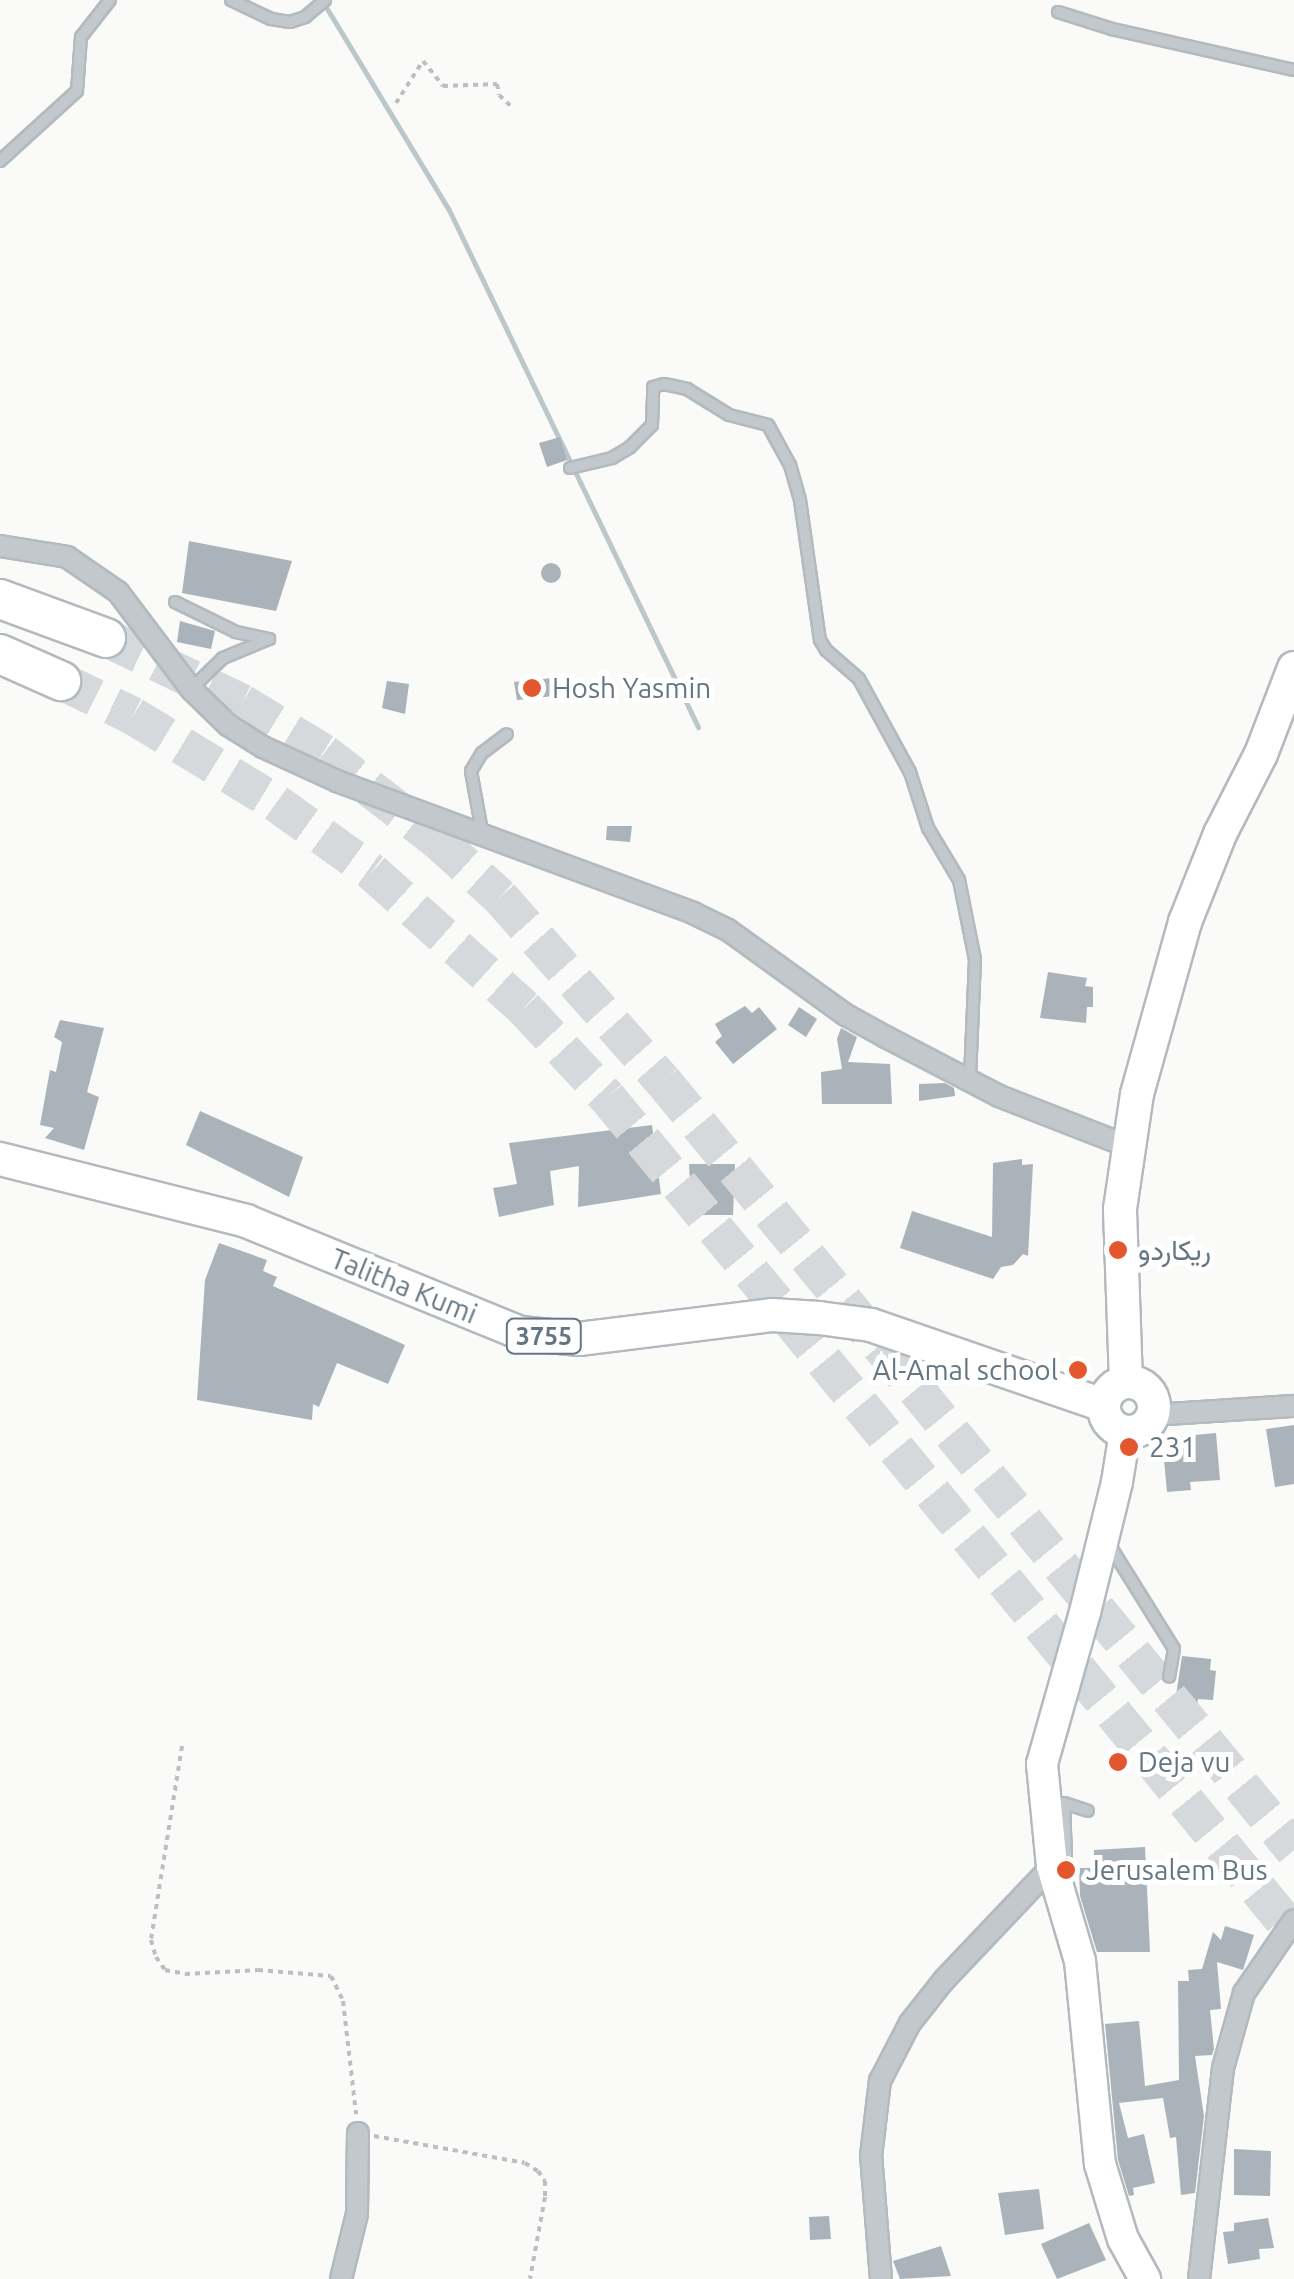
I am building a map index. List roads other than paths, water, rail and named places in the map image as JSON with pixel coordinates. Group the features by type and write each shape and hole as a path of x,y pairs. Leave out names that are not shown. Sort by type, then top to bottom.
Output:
{"highway":[{"path":"0,599 106,638"},
{"path":"0,654 61,681"}],"main road":[{"path":"1115,1393 1138,1384 1150,1393 1153,1415 1139,1430 1125,1432 1106,1420 1115,1393 1120,1209 1137,1094 1185,922 1220,834 1262,754 1294,668"},
{"name":"Talitha Kumi","path":"0,1159 246,1221 521,1333 579,1340 772,1316 818,1318 871,1325 1115,1393"}],"street":[{"path":"0,546 67,558 118,592 191,689 228,725 263,748 337,781 482,831 711,922 784,966 846,1016 999,1096 1130,1147"},
{"path":"1153,1415 1294,1406"},
{"path":"1125,1432 1104,1536 1042,1764 1052,1866 1080,1960 1100,2164 1123,2240 1145,2279"},
{"path":"881,2279 871,2156 880,2081 910,2023 944,1980 1052,1866"},
{"path":"1199,2279 1223,2068 1244,1993 1294,1920"},
{"path":"341,2279 357,2214 358,2133"}],"lane":[{"path":"0,161 77,92 82,37 110,0"},
{"path":"231,0 271,19 290,22 306,18 324,0"},
{"path":"1058,12 1125,32 1294,70"},
{"path":"570,468 612,458 630,447 652,425 656,413 653,387 664,384 686,389 730,415 768,425 790,466 800,500 820,640 859,678 910,772 928,828 959,880 975,959 970,1078"},
{"path":"175,602 236,632 269,639 223,658 191,689"},
{"path":"482,831 471,771 482,753 507,734"},
{"path":"1104,1536 1174,1649 1169,1678"},
{"path":"1052,1866 1066,1856 1064,1803 1088,1812"}],"waterway":[{"path":"323,2 449,210 698,727"}],"tunnel":[{"path":"106,638 242,703 324,753 437,840 500,897 663,1081 1294,1850"},
{"path":"61,681 133,716 276,803 372,872 524,1008 607,1097 1294,1933"}],"place":[{"name":"Hosh Yasmin","path":"532,688"},
{"name":"ريكاردو","path":"1118,1250"},
{"name":"Al-Amal school","path":"1078,1370"},
{"name":"231","path":"1129,1447"},
{"name":"Deja vu","path":"1118,1762"},
{"name":"Jerusalem Bus","path":"1066,1870"}]}
